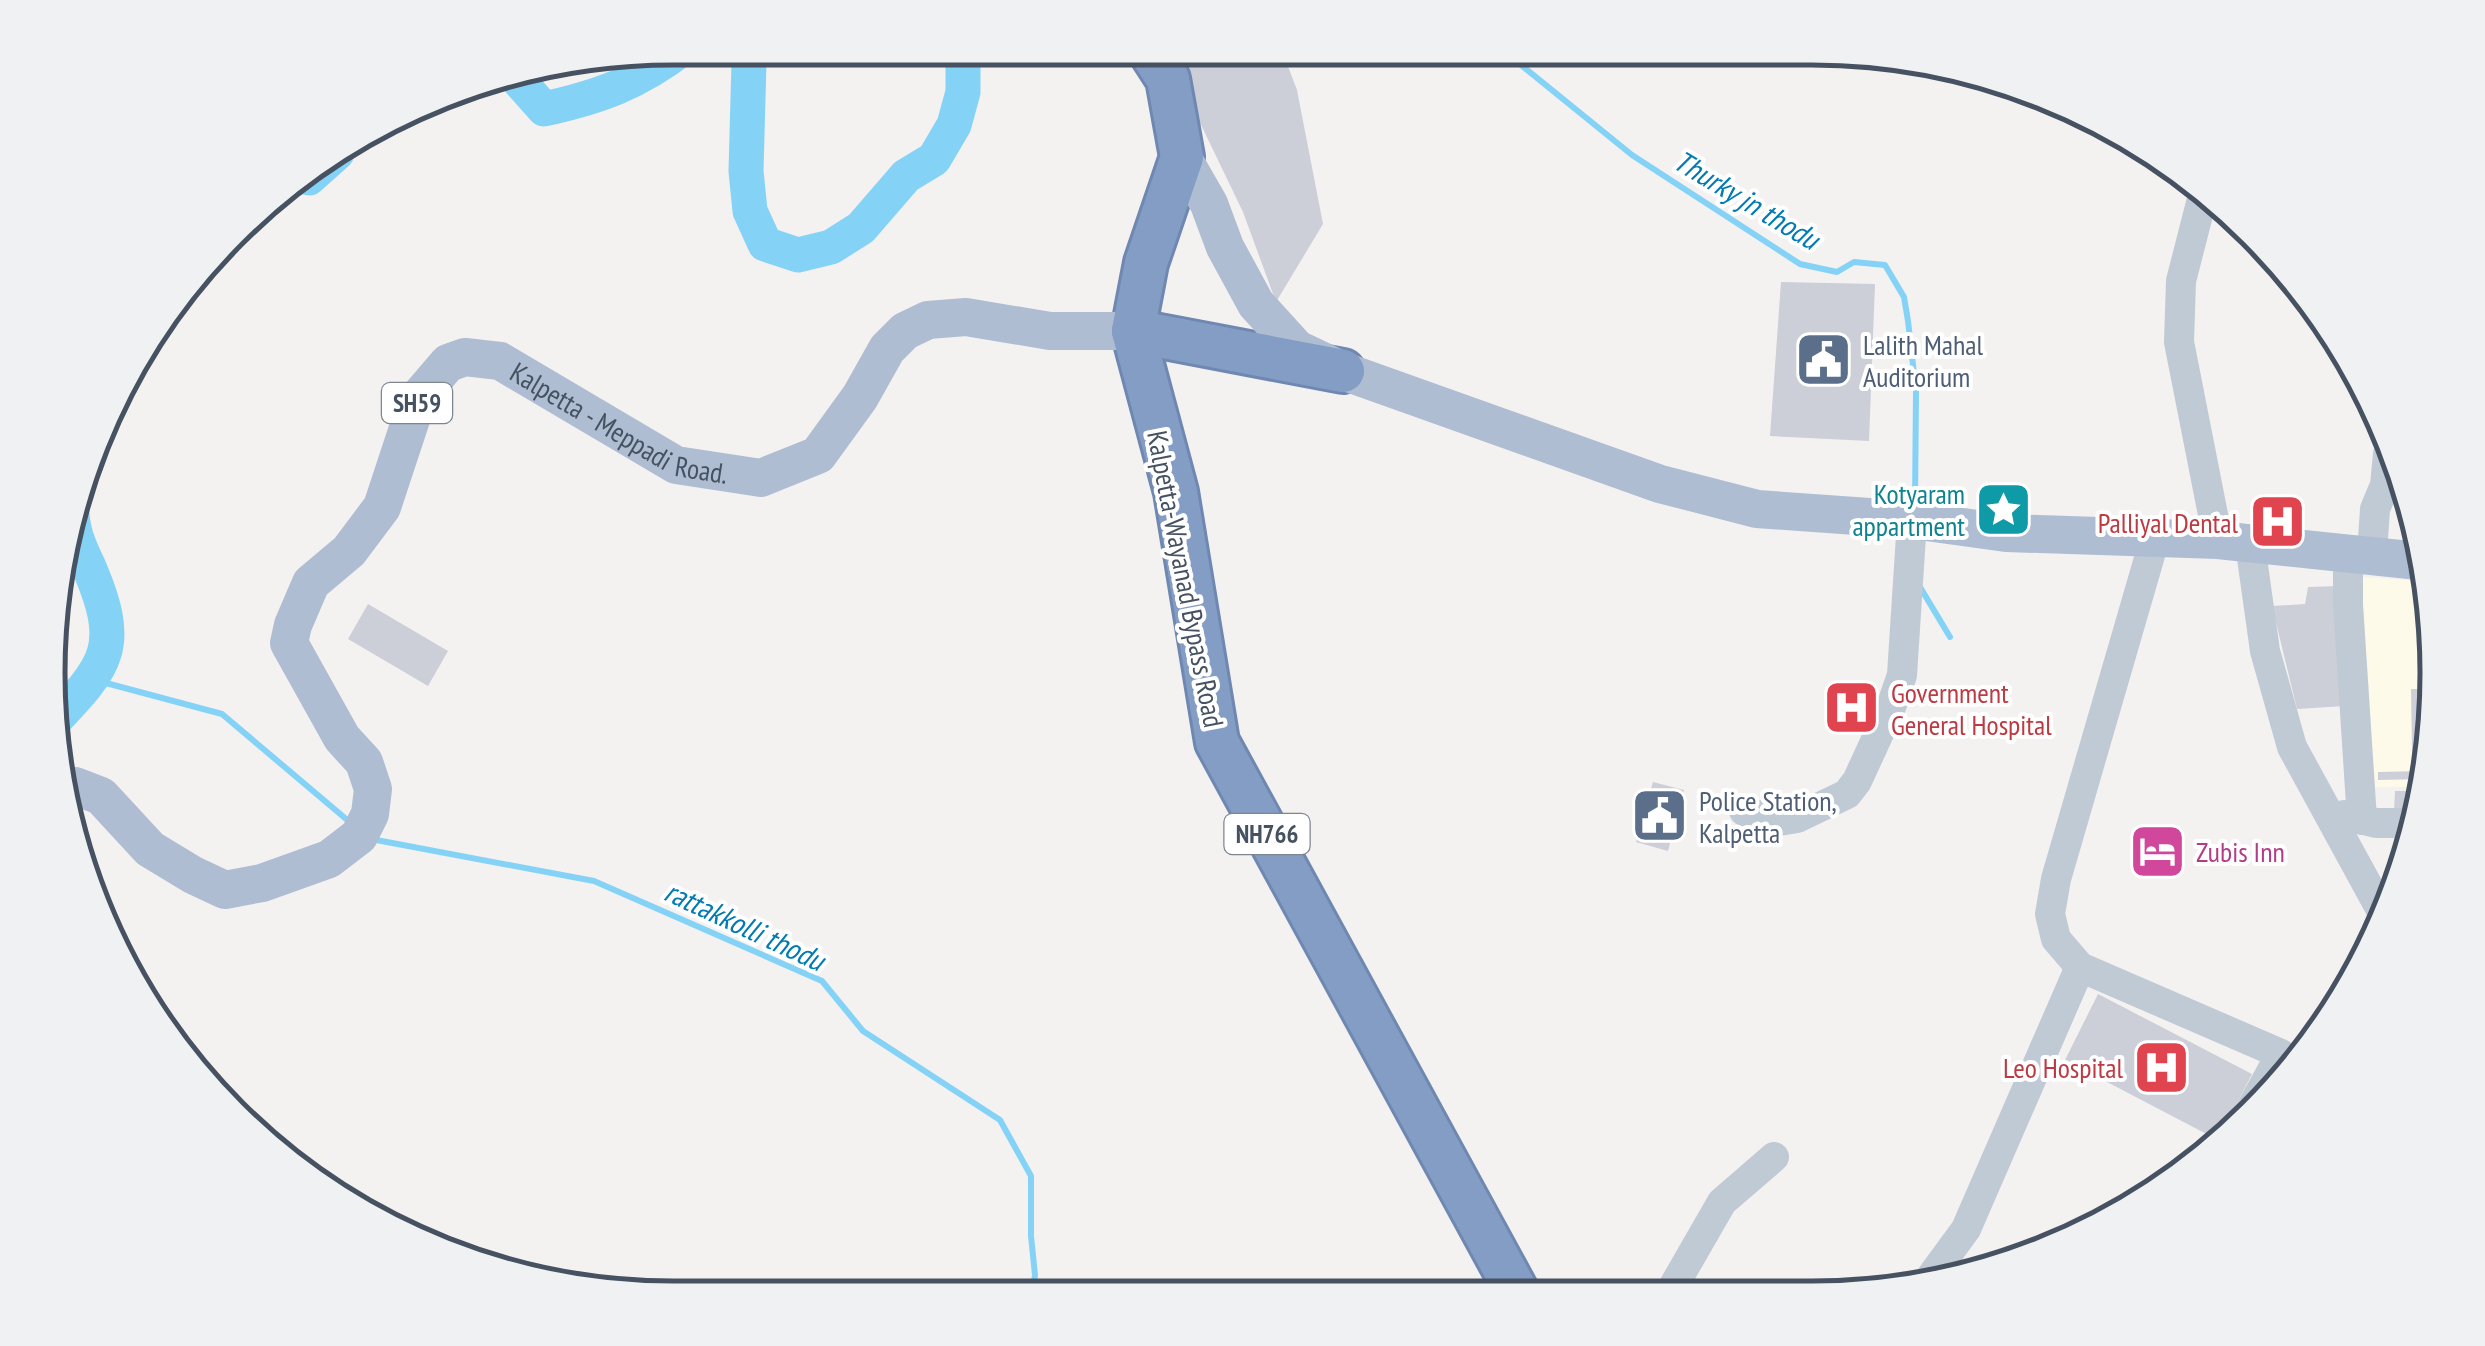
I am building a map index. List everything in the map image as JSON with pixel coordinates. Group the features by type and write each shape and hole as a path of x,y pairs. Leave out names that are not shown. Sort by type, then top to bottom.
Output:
{"highway":[{"name":"NH766","path":"1159,65 1168,80 1182,157"},
{"name":"Kalpetta-Wayanad Bypass Road","path":"1182,157 1146,263 1133,331 1176,492 1217,742 1511,1281"},
{"path":"1133,331 1342,371"}],"main road":[{"path":"1182,157 1256,304 1297,349 1342,371 1660,484 1757,509 1912,520 2006,533 2234,542 2409,560"},
{"name":"Kalpetta - Meppadi Road.","path":"76,787 101,796 150,849 193,876 225,890 262,883 329,860 359,836 370,814 373,789 364,762 342,738 289,643 311,582 349,551 382,507 418,398 448,363 465,356 500,361 676,464 761,478 818,455 860,398 887,349 905,331 928,320 966,317 1050,331 1133,331"}],"street":[{"path":"2200,206 2180,281 2179,342 2292,747 2376,901"},
{"path":"2362,820 2348,604 2360,553 2386,486 2387,475"},
{"path":"1744,811 1779,821 1798,818 1847,794 1857,781 1902,675 1912,520"},
{"path":"2154,538 2050,914 2056,939 2080,967 2281,1054 2272,1070"},
{"path":"2327,811 2362,820 2401,822"},
{"path":"1938,1267 1966,1229 2080,967"},
{"path":"1676,1281 1722,1202 1774,1157"}],"shaded area":[{"path":"2361,577 2413,580 2419,633 2419,713 2409,787 2375,787"}],"building":[{"path":"1172,65 1287,65 1297,90 1323,224 1276,302 1243,212"},
{"name":"Lalith Mahal Auditorium","path":"1781,282 1875,284 1869,441 1770,436"},
{"path":"2340,586 2345,706 2297,709 2272,606 2305,604 2308,587"},
{"path":"368,604 448,651 428,686 348,639"},
{"path":"2411,689 2420,689 2415,752 2412,753"},
{"path":"2412,771 2410,779 2378,780 2378,772"},
{"name":"Police Station, Kalpetta","path":"1653,782 1684,790 1668,851 1636,842"},
{"path":"2395,791 2408,791 2403,812 2394,812"},
{"path":"2098,994 2252,1074 2233,1112 2207,1134 2065,1060"}],"waterway":[{"path":"522,85 544,109 617,87 658,65"},
{"path":"749,65 746,171 750,211 765,244 798,255 831,247 861,228 906,176 934,159 954,125 963,92 963,65"},
{"name":"Thurky jn thodu","path":"1521,65 1632,155 1800,264 1837,272 1854,262 1885,265 1904,297 1908,321 1916,391 1915,503"},
{"path":"66,707 97,669 107,635 99,593 79,544"},
{"name":"Thurky jn thodu","path":"1920,587 1950,637"},
{"path":"91,679 222,714 352,824"},
{"name":"rattakkolli thodu","path":"371,839 594,881 822,981 863,1031 1000,1120 1031,1176 1034,1281"}],"place":[{"name":"Lalith Mahal Auditorium","path":"1824,360"},
{"name":"Kotyaram appartment","path":"2004,509"},
{"name":"Palliyal Dental","path":"2277,522"},
{"name":"Government General Hospital","path":"1852,708"},
{"name":"Police Station, Kalpetta","path":"1660,816"},
{"name":"Zubis Inn","path":"2157,851"},
{"name":"Leo Hospital","path":"2162,1067"}]}
